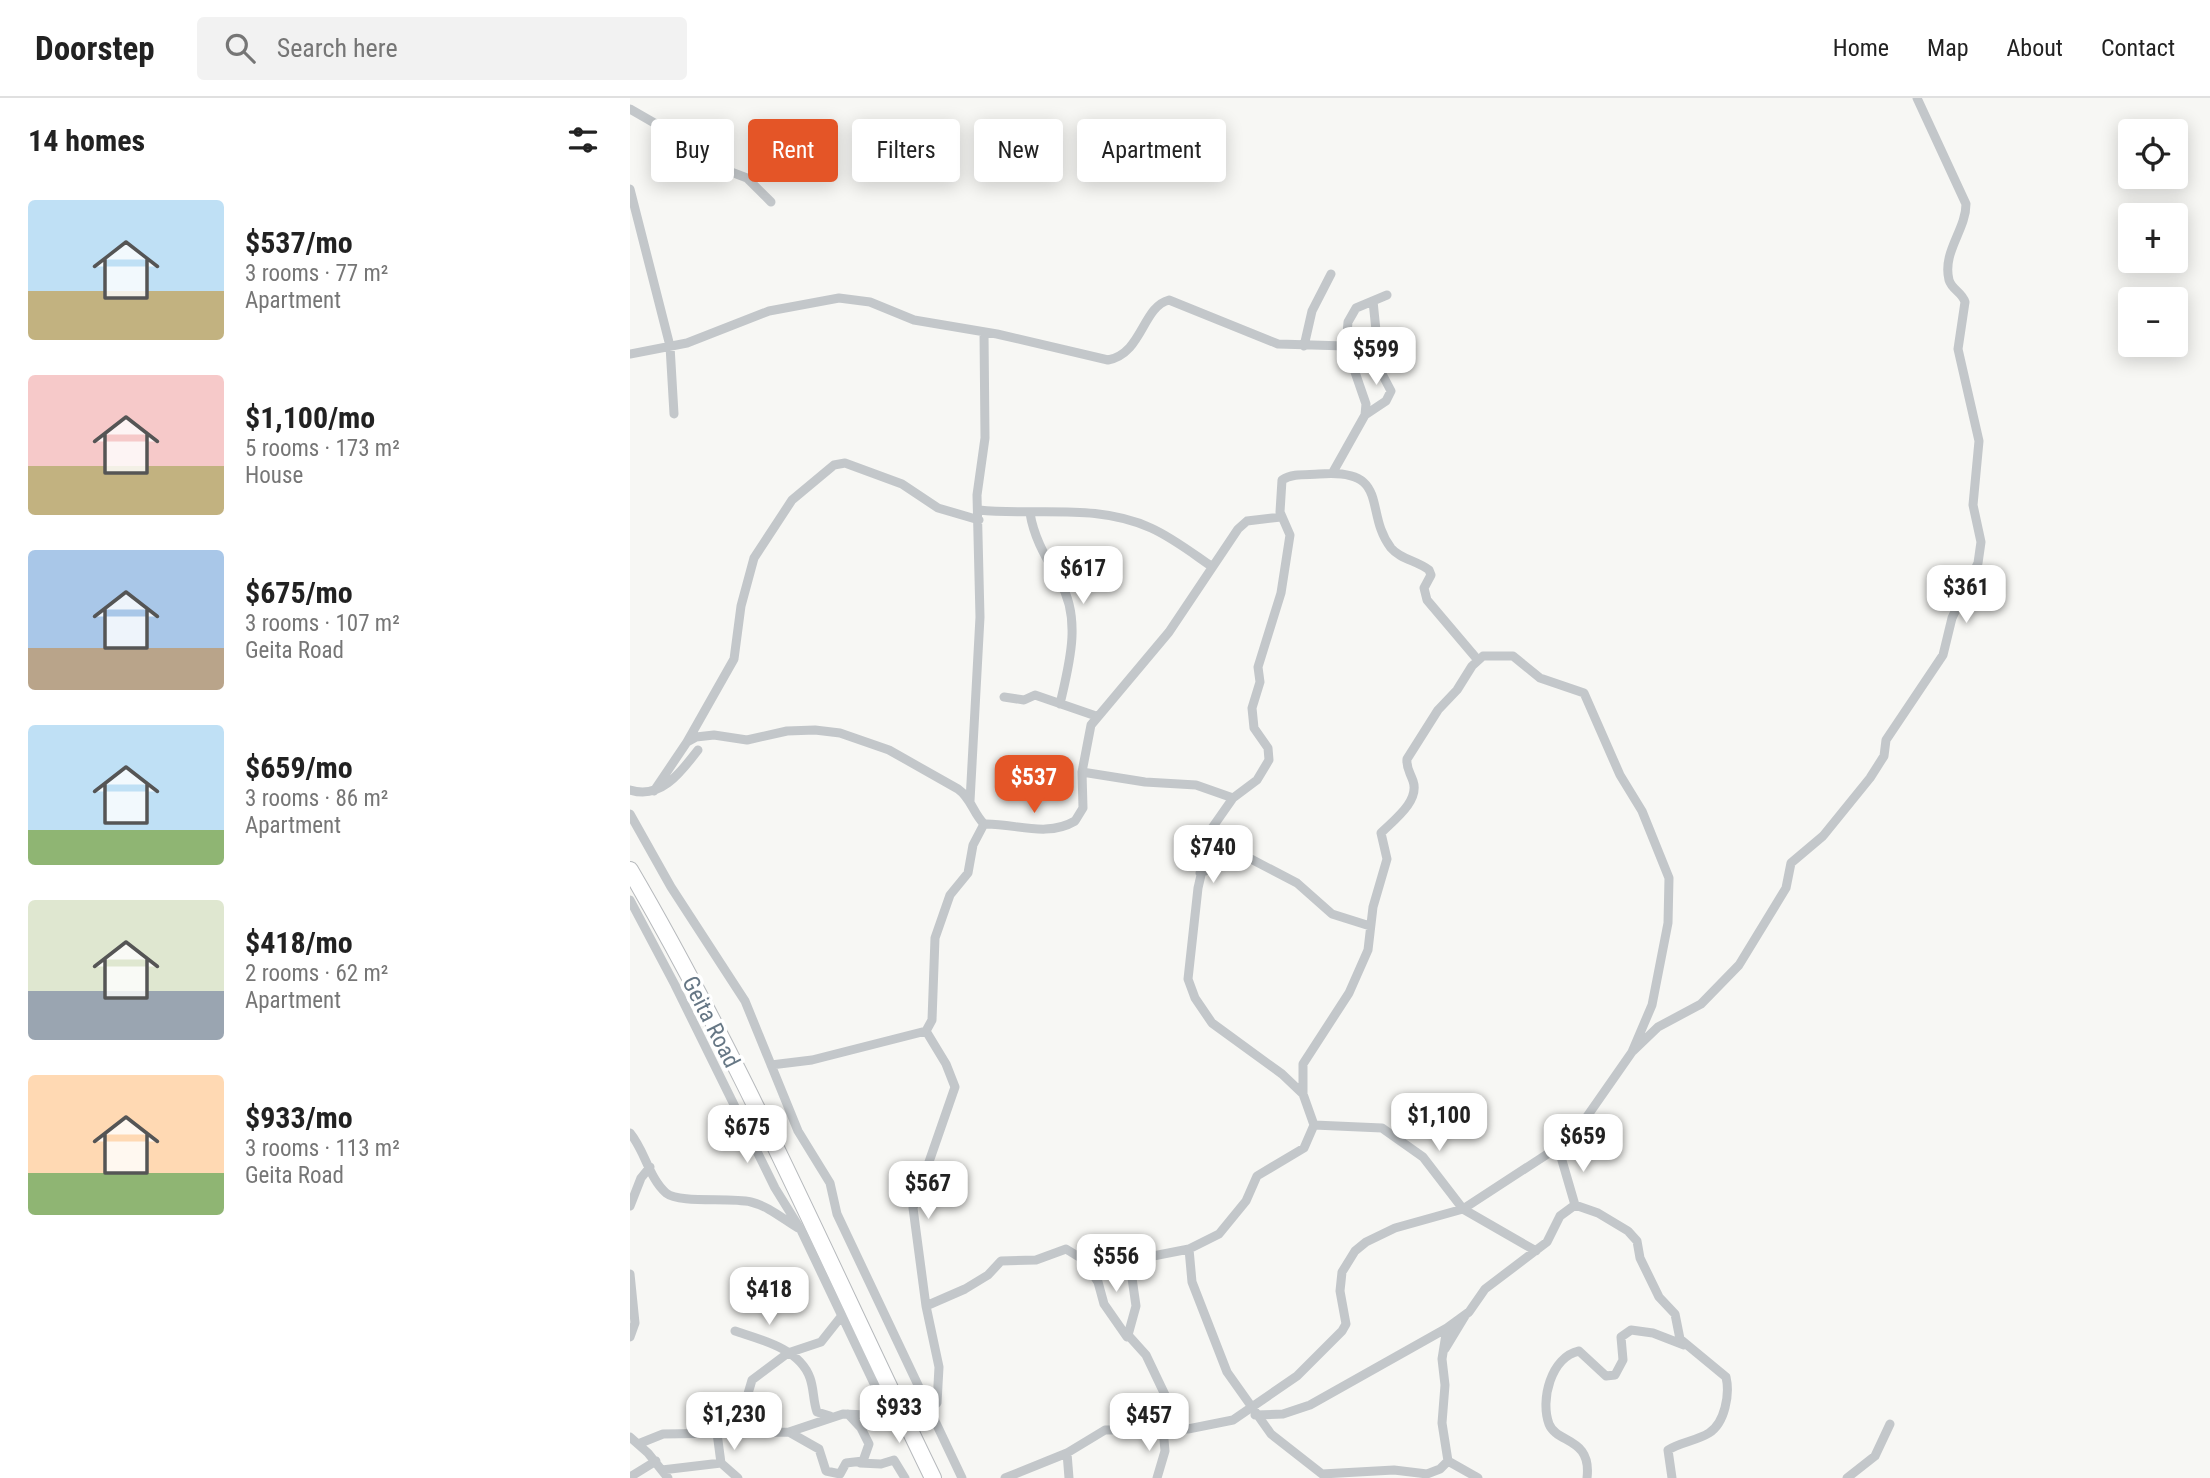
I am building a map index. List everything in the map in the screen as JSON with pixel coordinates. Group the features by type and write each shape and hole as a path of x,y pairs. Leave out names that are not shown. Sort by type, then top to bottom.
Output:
{"highway":[{"name":"Geita Road","path":"630,870 664,929 732,1062 896,1416 933,1478"}],"street":[{"path":"1632,1052 1658,1027 1701,1004 1739,965 1786,888 1791,863 1823,836 1879,765 1886,740 1943,655 1952,618 1978,564 1981,542 1973,505 1979,441 1958,349 1965,302 1950,282 1948,268 1951,249 1966,204 1917,98"},
{"path":"630,109 663,128 697,159 747,178 771,202"},
{"path":"630,189 670,346 674,414"},
{"path":"1304,346 1312,311 1331,274"},
{"path":"1333,472 1364,415 1366,404 1346,346 1351,314 1356,308 1387,295"},
{"path":"630,354 687,343 748,317 825,298 870,302 914,320 984,332 1108,360 1119,357 1133,345 1152,314 1163,301 1169,300 1278,344 1346,346"},
{"path":"1364,415 1386,401 1391,391 1380,370 1373,301"},
{"path":"984,332 985,439 978,488 980,617 970,801 975,815 984,824 1032,830 1068,825 1075,821 1083,808 1082,772 1085,744 1097,716 1147,661 1238,528 1247,521 1281,517"},
{"path":"654,791 687,742 734,659 741,606 754,558 792,500 834,465 845,463 912,489 938,508 979,520"},
{"path":"1303,1094 1282,1074 1212,1023 1195,998 1188,979 1200,873 1212,828 1233,797 1257,780 1269,760 1268,748 1254,728 1252,708 1261,682 1258,667 1279,603 1290,534 1281,517 1282,480 1291,475 1349,472 1369,490 1390,546 1429,570 1431,575 1424,588 1427,600 1477,659"},
{"path":"979,509 1030,513 1069,511 1128,519 1169,537 1211,566"},
{"path":"1030,513 1034,536 1060,582 1069,616 1073,645 1060,704"},
{"path":"1005,1478 1022,1475 1105,1430 1224,1424 1253,1412 1297,1376 1346,1325 1340,1291 1342,1272 1355,1251 1366,1242 1395,1228 1463,1209 1562,1146 1584,1125 1632,1052 1652,1006 1663,952 1670,878 1642,811 1619,775 1584,692 1540,678 1513,656 1492,655 1477,659 1407,759 1414,783 1413,794 1404,810 1381,833 1387,859 1370,926 1368,950 1349,993 1303,1064 1303,1094 1314,1125 1304,1148 1257,1175 1246,1201 1219,1234 1189,1249 1148,1257 1136,1266 1132,1278 1136,1306 1128,1338"},
{"path":"1004,697 1024,700 1035,695 1097,716"},
{"path":"687,742 704,735 747,740 787,730 840,733 889,750 958,789 970,801"},
{"path":"630,790 640,793 654,791 673,780 698,750"},
{"path":"1082,772 1145,782 1196,785 1233,797"},
{"path":"630,814 671,887 740,991 798,1131 830,1183 837,1214 962,1478"},
{"path":"771,1065 812,1060 926,1031 932,1020 935,938 950,895 968,873 973,845 984,824"},
{"path":"1200,873 1232,860 1251,859 1284,875 1332,914 1370,926"},
{"path":"630,900 676,985 775,1188 801,1230 840,1318 896,1416"},
{"path":"926,1031 946,1064 955,1087 913,1208 940,1385 936,1405 928,1410"},
{"path":"1314,1125 1382,1128 1423,1157 1463,1209 1536,1251"},
{"path":"630,1133 643,1150 660,1187 678,1199 724,1198 753,1203 768,1208 801,1230"},
{"path":"1562,1146 1561,1157 1575,1205 1618,1224 1637,1241 1640,1258 1658,1297 1675,1314 1684,1345"},
{"path":"630,1206 641,1178 650,1167"},
{"path":"1443,1350 1485,1289 1547,1242 1560,1216 1575,1205"},
{"path":"926,1306 965,1289 988,1275 1001,1261 1036,1260 1066,1249 1084,1260 1098,1282 1104,1304 1128,1338 1146,1355 1169,1404 1165,1451 1157,1478"},
{"path":"1189,1249 1192,1282 1227,1372 1253,1412 1285,1448 1322,1474 1394,1470 1428,1476 1448,1461"},
{"path":"1084,1260 1111,1258 1136,1266"},
{"path":"630,1274 635,1323 630,1337"},
{"path":"1253,1412 1283,1414 1310,1405 1466,1315"},
{"path":"752,1432 748,1388 763,1371 788,1353 821,1342 840,1318"},
{"path":"1447,1328 1443,1350 1446,1385 1442,1423 1448,1461"},
{"path":"1587,1478 1581,1450 1553,1429 1549,1421 1548,1382 1556,1368 1578,1351 1595,1370 1606,1376 1615,1375 1623,1360 1621,1337 1631,1330 1653,1333 1684,1345 1726,1377 1727,1396 1724,1411 1710,1433 1668,1450 1672,1478"},
{"path":"736,1331 788,1353 808,1373 817,1412 832,1416"},
{"path":"634,1441 663,1434 789,1432 832,1416 848,1414 896,1416"},
{"path":"848,1414 862,1428 869,1444 866,1457 860,1463"},
{"path":"1847,1478 1875,1456 1890,1424"},
{"path":"789,1432 819,1449 827,1472 839,1474 846,1463 881,1464 894,1460 905,1478"},
{"path":"717,1433 721,1463 738,1478"},
{"path":"634,1441 662,1470"},
{"path":"1066,1453 1069,1478"},
{"path":"1448,1461 1478,1478"},
{"path":"630,1477 721,1463"}]}
